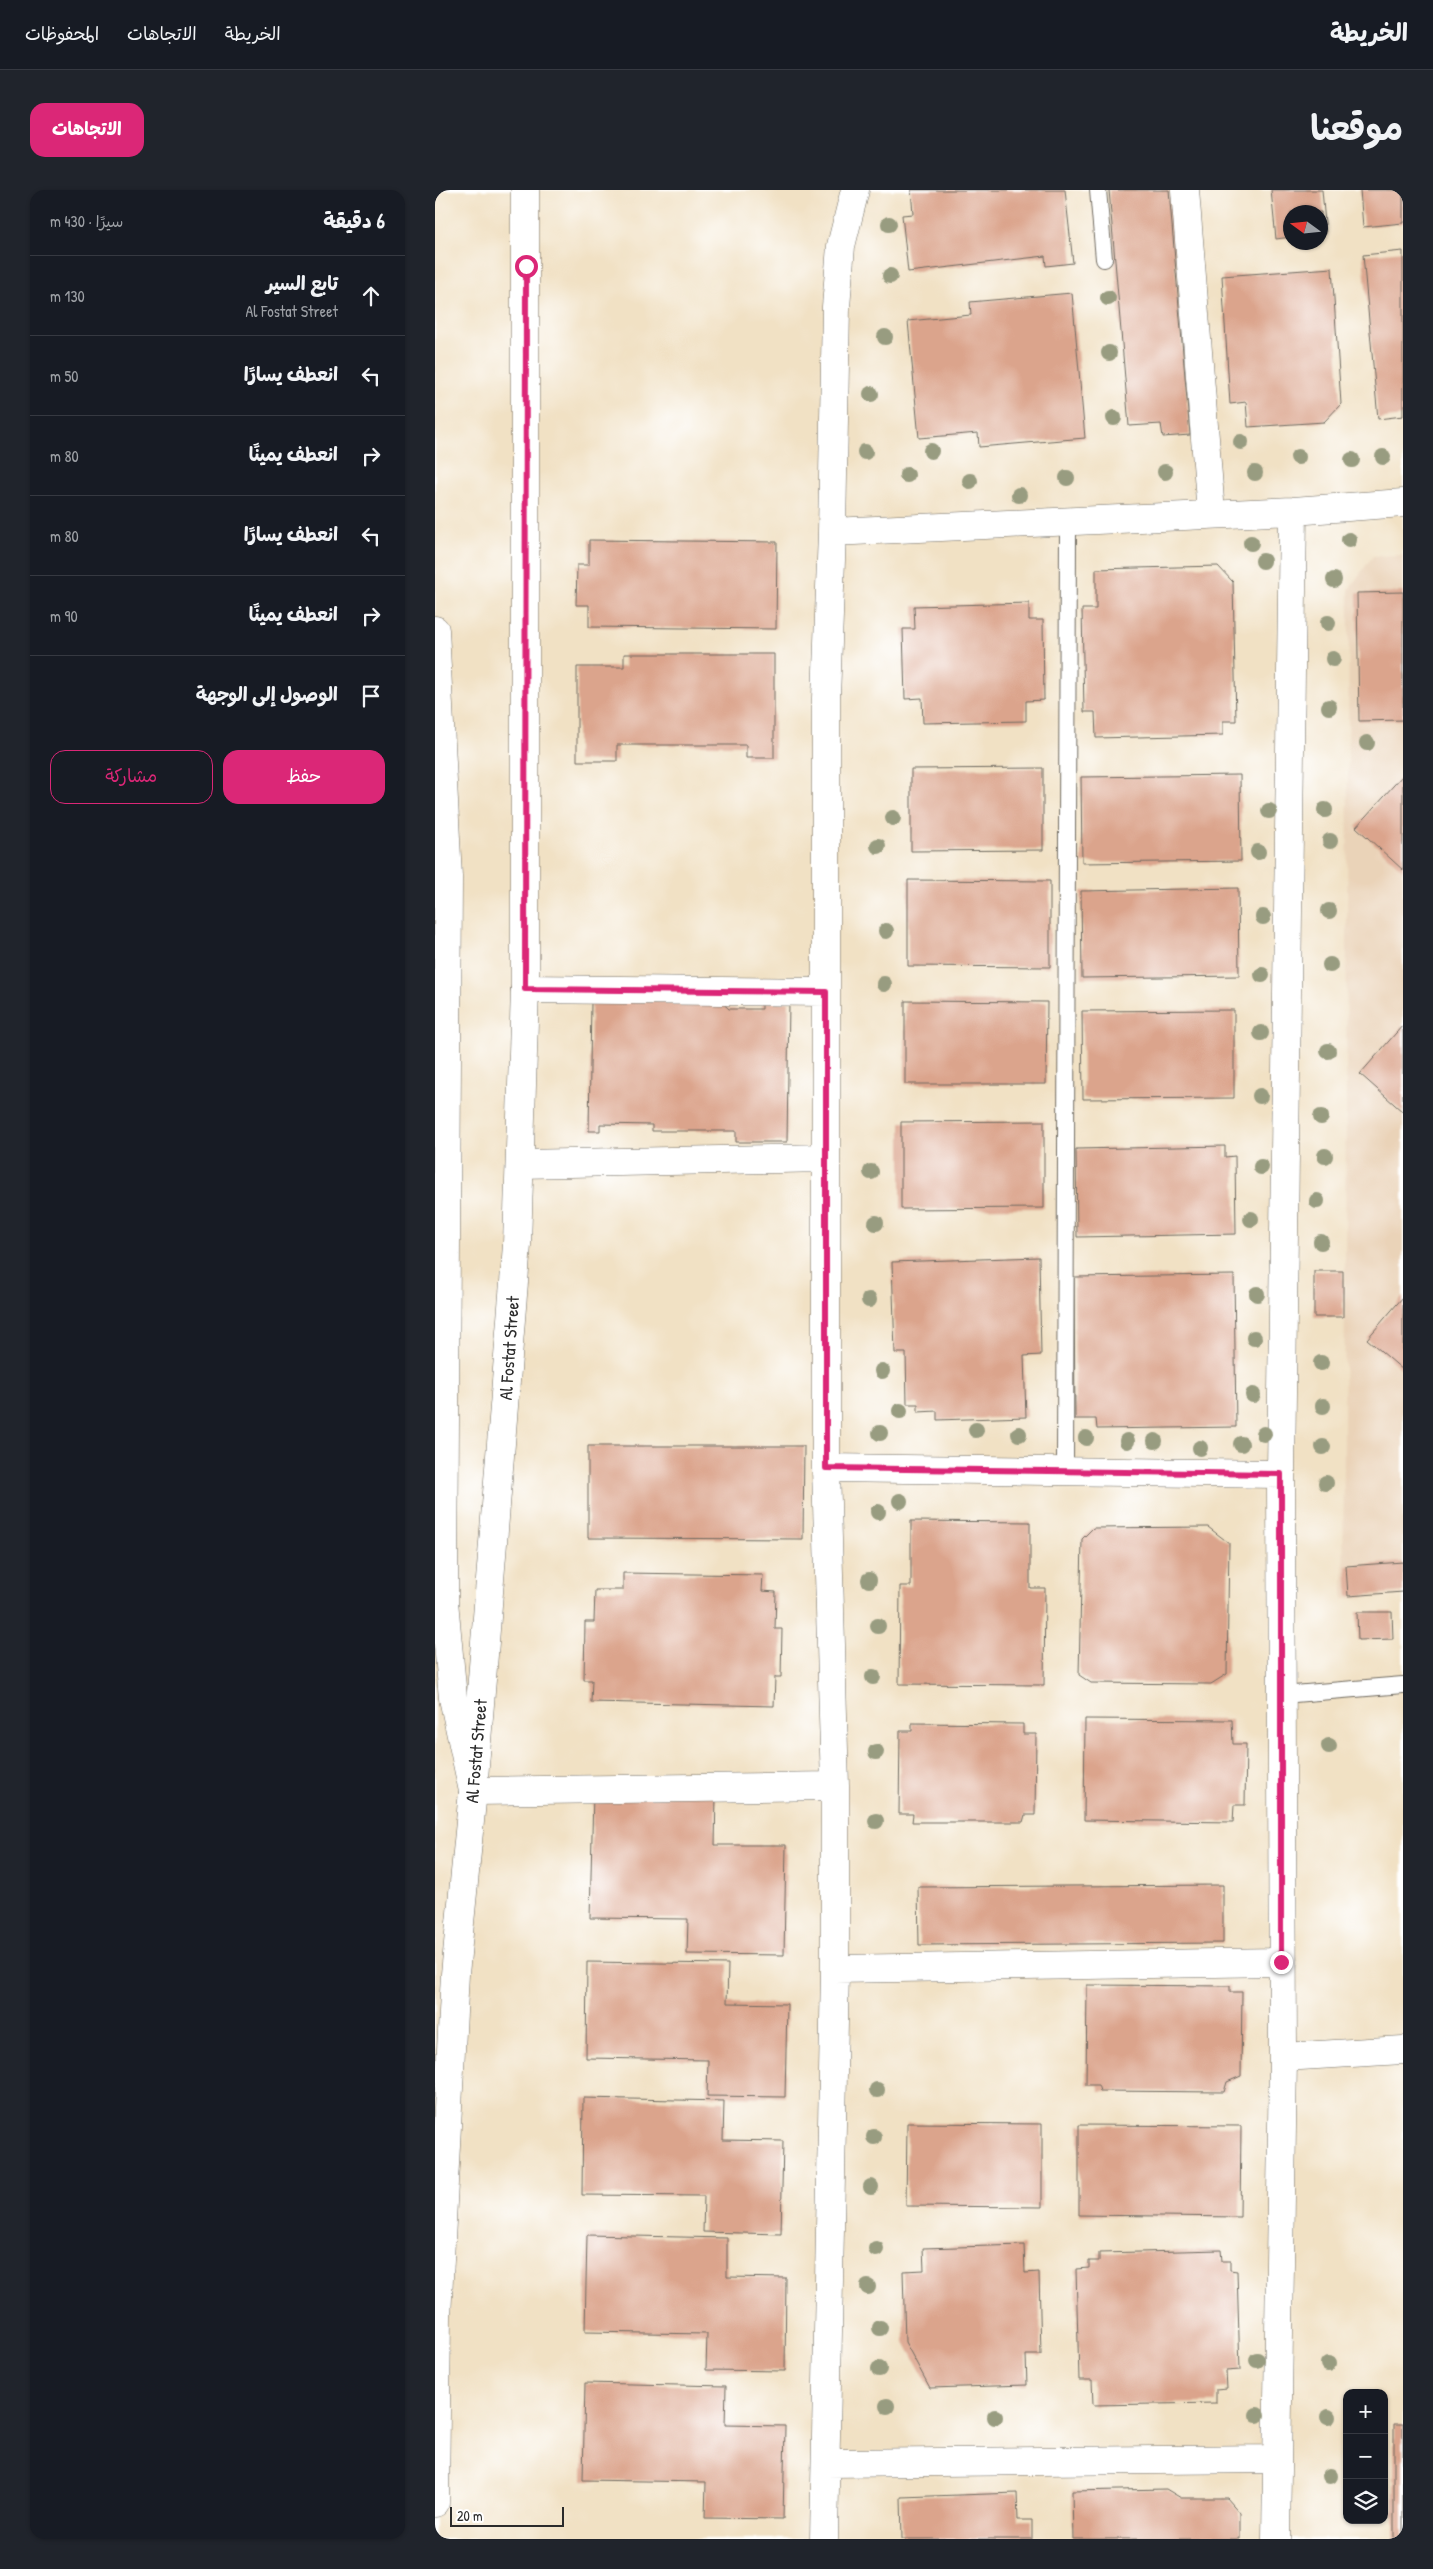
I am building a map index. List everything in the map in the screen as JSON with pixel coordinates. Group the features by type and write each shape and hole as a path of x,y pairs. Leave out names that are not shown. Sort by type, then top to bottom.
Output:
{"main road":[{"name":"Al Fostat Street","path":"435,2503 437,2316 455,1974 473,1790 517,1245 525,989 525,190"},
{"path":"824,2539 835,1970 835,1786 826,1468 826,698 832,532 836,307 841,246 855,190"},
{"path":"1185,190 1211,513"},
{"path":"832,532 1068,522 1211,513 1293,511 1403,503"},
{"path":"1276,2539 1283,2057 1281,1962 1281,1474 1293,511"},
{"path":"435,630 448,877 445,1601 453,1698 473,1790 835,1786"},
{"path":"525,989 826,992"},
{"path":"520,1164 826,1158"},
{"path":"826,1468 1281,1474"},
{"path":"835,1970 1281,1962"},
{"path":"1283,2057 1403,2050"},
{"path":"826,2463 1276,2459"}],"lane":[{"path":"1098,190 1105,258"},
{"path":"1065,1471 1068,522"},
{"path":"1282,1695 1403,1685"}],"shaded area":[{"path":"1403,555 1403,1595 1343,1599 1349,589 1373,556"}],"building":[{"path":"911,190 1065,190 1073,263 1046,266 1045,256 908,272 902,215 913,214"},
{"path":"1109,190 1169,190 1190,435 1163,437 1161,424 1129,426"},
{"path":"1271,190 1322,190 1323,205 1283,205 1283,238 1276,239"},
{"path":"1360,190 1403,190 1403,223 1363,227"},
{"path":"1403,251 1403,416 1378,419 1363,255"},
{"path":"1332,268 1341,404 1324,422 1248,427 1246,402 1230,404 1222,276"},
{"path":"1072,293 1085,438 979,447 978,433 919,438 908,321 971,315 970,302"},
{"path":"589,540 777,542 776,629 589,627 589,605 576,605 577,565 589,565"},
{"path":"1218,566 1233,582 1236,721 1223,721 1223,735 1096,738 1095,712 1084,712 1082,609 1096,609 1096,569"},
{"path":"1403,592 1403,720 1359,721 1357,593"},
{"path":"1029,603 1029,620 1043,620 1044,700 1026,701 1026,721 923,723 922,698 905,699 903,629 915,629 914,606"},
{"path":"624,654 774,654 774,758 746,758 746,745 617,745 617,761 577,761 577,667 624,667"},
{"path":"1043,768 1043,850 911,851 911,769"},
{"path":"1240,775 1241,861 1082,863 1081,777"},
{"path":"1403,775 1403,870 1356,827"},
{"path":"908,880 1050,881 1050,967 908,966"},
{"path":"1238,888 1239,976 1082,978 1081,891"},
{"path":"717,998 729,1009 762,1009 762,1002 789,1002 787,1142 736,1142 736,1131 652,1131 652,1125 600,1124 600,1131 589,1131 591,1002"},
{"path":"905,1001 1047,1002 1046,1084 905,1084"},
{"path":"1234,1010 1234,1098 1083,1099 1082,1011"},
{"path":"1403,1025 1403,1112 1360,1074"},
{"path":"1044,1121 1044,1208 901,1209 901,1122"},
{"path":"1225,1146 1225,1157 1235,1156 1236,1234 1077,1237 1076,1149"},
{"path":"1039,1257 1041,1355 1024,1356 1026,1417 937,1420 937,1411 918,1412 918,1404 907,1404 906,1353 895,1353 892,1262"},
{"path":"1314,1271 1343,1271 1343,1317 1314,1317"},
{"path":"1234,1275 1236,1427 1097,1429 1096,1419 1075,1419 1074,1277"},
{"path":"1403,1297 1403,1370 1367,1339"},
{"path":"588,1446 804,1446 803,1539 588,1538"},
{"path":"911,1521 1030,1522 1030,1588 1045,1588 1044,1685 899,1684 900,1586 911,1586"},
{"path":"1208,1527 1229,1543 1227,1674 1211,1684 1091,1683 1079,1675 1082,1539 1093,1528"},
{"path":"1403,1562 1403,1592 1348,1596 1346,1566"},
{"path":"623,1573 763,1575 762,1591 776,1592 775,1629 782,1629 781,1677 775,1677 774,1706 591,1702 592,1680 584,1680 585,1622 594,1622 595,1590 623,1590"},
{"path":"1357,1612 1392,1612 1393,1639 1358,1640"},
{"path":"1085,1719 1232,1720 1233,1744 1246,1744 1245,1805 1234,1805 1233,1822 1084,1820"},
{"path":"912,1723 1023,1724 1023,1734 1036,1734 1035,1815 1025,1815 1023,1822 912,1822 913,1814 899,1814 900,1731 912,1731"},
{"path":"593,1793 716,1795 715,1845 786,1845 784,1955 687,1954 688,1919 590,1918"},
{"path":"1223,1885 1223,1943 919,1945 918,1887"},
{"path":"587,1962 728,1964 727,2003 787,2004 785,2097 707,2096 708,2060 586,2058"},
{"path":"1087,1985 1230,1986 1230,1992 1242,1992 1241,2076 1227,2082 1224,2092 1100,2091 1098,2085 1086,2085"},
{"path":"583,2098 724,2101 723,2140 783,2141 781,2234 703,2232 704,2196 582,2195"},
{"path":"907,2123 1042,2124 1042,2207 906,2206"},
{"path":"1079,2125 1241,2126 1240,2217 1079,2215"},
{"path":"587,2235 727,2238 727,2277 786,2278 785,2371 706,2370 707,2334 585,2332"},
{"path":"1024,2245 1025,2273 1039,2272 1041,2355 1026,2355 1027,2385 930,2388 905,2342 903,2271 924,2270 923,2248"},
{"path":"1221,2250 1222,2261 1230,2261 1230,2270 1237,2271 1240,2370 1226,2371 1227,2388 1216,2389 1216,2403 1093,2405 1092,2380 1079,2380 1076,2269 1089,2268 1089,2261 1099,2261 1099,2253"},
{"path":"585,2383 726,2386 725,2425 785,2426 783,2519 705,2518 706,2482 583,2480"},
{"path":"1394,2424 1403,2424 1403,2539 1394,2539"},
{"path":"1166,2489 1181,2498 1227,2498 1240,2513 1240,2539 1073,2539 1072,2491"},
{"path":"1017,2493 1018,2520 1032,2520 1032,2539 902,2539 901,2497"}],"route":[{"path":"526,266 525,989 826,992 826,1468 1281,1474 1281,1962"}]}
